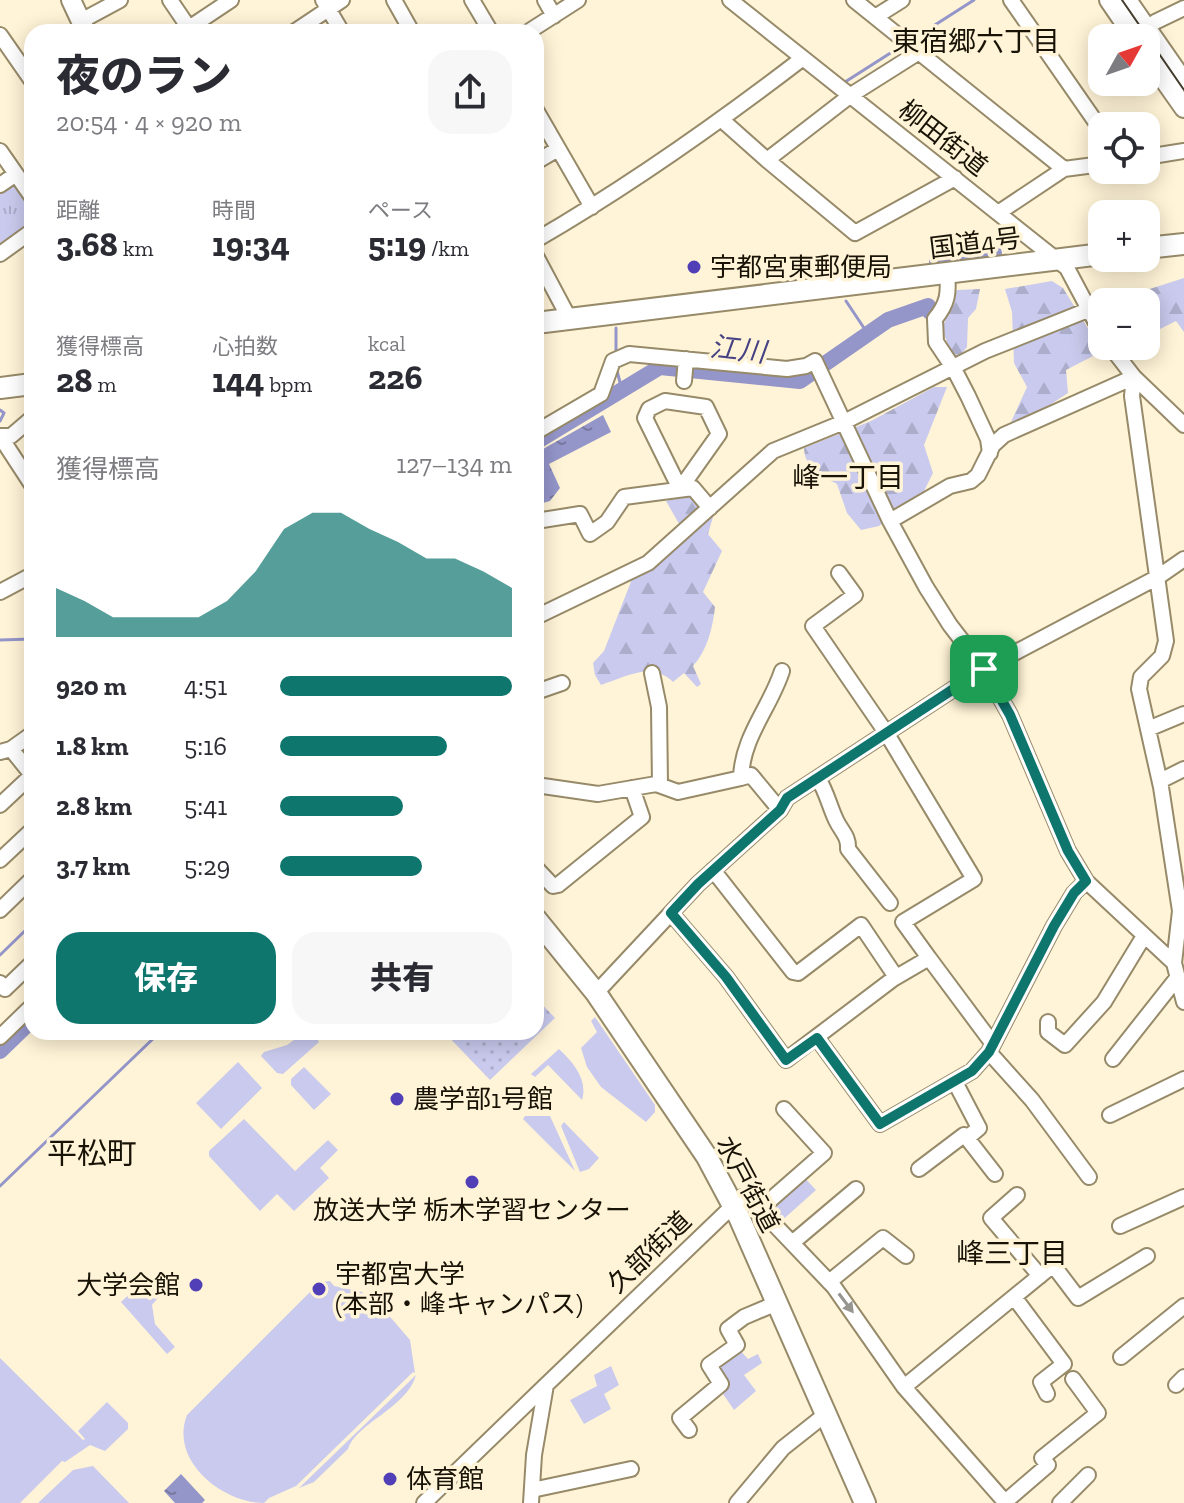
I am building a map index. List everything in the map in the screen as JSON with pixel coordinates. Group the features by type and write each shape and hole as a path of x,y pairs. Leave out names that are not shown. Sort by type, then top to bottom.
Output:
{"highway":[{"path":"1160,247 1184,244"},
{"name":"国道4号","path":"544,322 1088,255"},
{"path":"0,388 24,385"},
{"name":"水戸街道","path":"544,929 596,993 701,1148 732,1204 865,1503"}],"main road":[{"path":"71,0 83,24"},
{"path":"1100,0 1115,24"},
{"path":"1109,0 1133,24"},
{"path":"1127,0 1140,24"},
{"path":"1139,0 1144,24"},
{"path":"1160,47 1184,64"},
{"path":"1160,53 1184,82"},
{"path":"1160,63 1184,108"},
{"path":"1160,91 1184,125"}],"street":[{"path":"88,24 120,0"},
{"path":"170,0 185,24"},
{"path":"198,24 231,0"},
{"path":"303,24 325,4 342,0"},
{"path":"394,0 408,24"},
{"path":"472,0 486,24"},
{"path":"545,0 554,16"},
{"path":"541,24 578,0"},
{"name":"柳田街道","path":"730,0 1055,259 1070,273 1088,310"},
{"path":"854,0 1064,169"},
{"path":"875,17 902,0"},
{"path":"1011,0 1089,112"},
{"path":"325,4 337,24"},
{"path":"1160,27 1184,8"},
{"path":"0,35 5,52 24,72"},
{"path":"767,160 851,95 919,52"},
{"path":"544,235 722,120 803,58"},
{"path":"722,120 855,233 955,178"},
{"path":"544,124 592,207"},
{"path":"544,157 558,149"},
{"path":"0,151 24,186"},
{"path":"1160,155 1184,151"},
{"path":"998,213 1064,169 1088,166"},
{"path":"0,185 16,174"},
{"path":"0,254 24,237"},
{"path":"544,271 569,318"},
{"path":"947,273 949,293 945,307 935,319 936,342 954,369 988,439 990,453"},
{"path":"544,613 635,571 773,451 844,422 985,351 1088,310"},
{"path":"544,427 601,394 613,361 629,354 685,369 787,369 815,361 890,521 950,625 984,669 1010,715 1068,851 1086,881 1176,970"},
{"path":"1121,360 1134,377 1184,425"},
{"path":"890,521 950,486 971,481 1004,435 1134,377"},
{"path":"1134,377 1132,396 1166,641 1162,656 1141,677 1139,689 1180,880 1181,933 1176,970 1184,1002"},
{"path":"665,401 706,407 719,434 680,489 645,418 649,409 665,401"},
{"path":"0,436 11,436 24,425"},
{"path":"0,436 24,473"},
{"path":"544,520 580,514 590,534 607,522 624,497 693,488 710,508"},
{"path":"596,993 713,870 780,810 787,798 984,669 1158,577 1184,559"},
{"path":"839,573 855,595 813,626 887,734 974,879 903,922 991,1048 1089,1177"},
{"path":"0,592 24,579"},
{"path":"741,778 741,760 782,671"},
{"path":"652,673 659,707 660,785"},
{"path":"544,689 562,683"},
{"path":"1148,729 1184,714"},
{"path":"24,739 6,750 24,767"},
{"path":"1160,781 1184,769"},
{"path":"544,786 598,794 660,785 678,792 751,775 780,810"},
{"path":"818,778 829,797 836,819 849,839 848,849 890,903"},
{"path":"0,805 24,782"},
{"path":"544,876 553,886 558,885 642,817 632,788"},
{"path":"0,860 24,838"},
{"path":"713,870 793,972 798,973 861,925 896,977"},
{"path":"817,1038 880,1124 955,1082 972,1071 991,1048 1054,926 1074,893 1086,881"},
{"path":"0,910 24,887"},
{"path":"671,913 726,977 786,1060 896,977 929,958"},
{"path":"1048,1022 1048,1032 1065,1045 1104,1002 1144,936"},
{"path":"1113,1059 1176,970"},
{"path":"0,983 5,989 24,971"},
{"path":"2,1031 24,1013"},
{"path":"1110,1115 1184,1079"},
{"path":"955,1082 979,1128 967,1138"},
{"path":"760,1209 824,1153 784,1109"},
{"path":"919,1169 964,1135 995,1174"},
{"path":"792,1243 856,1189"},
{"path":"1017,1195 991,1218 1040,1276"},
{"path":"732,1204 742,1197 751,1200 829,1282 904,1387 1006,1502 1048,1465 1042,1458 1098,1413 1073,1379"},
{"path":"1120,1226 1184,1197"},
{"name":"久部街道","path":"424,1503 732,1204"},
{"path":"829,1282 883,1238 906,1256"},
{"path":"904,1387 1053,1265 1078,1298 1147,1256"},
{"path":"1014,1297 1064,1364 1041,1382 1047,1394"},
{"path":"689,1430 680,1418 721,1384 709,1365 737,1345 728,1329 744,1317 777,1303"},
{"path":"1121,1357 1184,1306"},
{"path":"546,1385 534,1455 531,1497 631,1469"},
{"path":"737,1503 783,1448 826,1414"},
{"path":"1060,1503 1088,1475"}],"green space":[{"path":"13,184 18,185 24,194 24,232 0,249 0,193"},
{"path":"1184,278 1184,332 1176,321 1160,329 1160,288 1153,288"},
{"path":"1052,281 1063,288 1088,329 1088,359 1066,370 1068,393 1027,420 1011,422 1027,387 1014,363 1012,312 1005,289"},
{"path":"980,289 976,309 968,318 967,347 960,356 952,355 942,329 957,290"},
{"path":"934,387 947,387 924,445 933,473 921,497 879,526 861,530 847,513 837,484 810,466 804,448 871,421"},
{"path":"692,493 713,517 708,534 722,551 703,592 715,607 708,638 693,666 701,684 697,687 684,673 673,682 656,672 647,672 601,685 593,663 604,651 632,579 654,565 686,536 666,501"},
{"path":"544,1006 555,1018 544,1028"},
{"path":"595,1017 655,1105 655,1112 646,1122 601,1087 587,1067 581,1048 597,1032 591,1021"},
{"path":"294,1040 319,1042 283,1074 277,1073 261,1056 264,1052"},
{"path":"452,1040 532,1040 490,1080"},
{"path":"559,1049 581,1079 582,1100 548,1065 535,1077 531,1074"},
{"path":"238,1062 262,1088 221,1129 196,1103"},
{"path":"304,1067 331,1094 314,1110 291,1085 291,1079"},
{"path":"525,1116 550,1116 575,1171 523,1119"},
{"path":"244,1119 295,1171 328,1140 338,1150 320,1168 329,1178 294,1211 277,1194 260,1211 209,1156 209,1151"},
{"path":"564,1122 599,1158 589,1169 580,1172 561,1126"},
{"path":"802,1175 816,1190 778,1224 763,1208"},
{"path":"330,1281 334,1286 362,1292 392,1319 410,1340 415,1373 296,1486 264,1503 232,1496 203,1476 193,1463 183,1432 187,1415 320,1282"},
{"path":"152,1283 162,1293 152,1305 155,1324 175,1347 167,1354 121,1302 139,1285 145,1290"},
{"path":"737,1347 748,1359 758,1354 762,1363 744,1375 756,1391 734,1410 721,1391 728,1386 714,1367"},
{"path":"0,1358 83,1440 78,1431 107,1402 128,1423 128,1429 105,1451 90,1445 62,1461 20,1503 0,1503"},
{"path":"611,1366 619,1385 604,1394 611,1409 584,1424 570,1400 597,1386 594,1375"},
{"path":"416,1375 403,1397 360,1431 348,1449 314,1482 299,1488"},
{"path":"93,1466 129,1503 38,1503 73,1470"}],"water":[{"path":"603,415 611,432 549,464 560,488 550,501 544,503 544,448"},
{"path":"181,1474 205,1500 202,1503 175,1503 164,1491"}],"waterway":[{"path":"913,39 974,0"},
{"path":"845,82 903,45"},
{"path":"937,262 940,259 994,253"},
{"path":"846,301 868,334"},
{"name":"江川","path":"544,437 660,367 800,381 888,320 928,306 930,312"},
{"path":"616,328 616,352"},
{"path":"616,367 622,390"},
{"path":"0,410 4,413 0,421"},
{"path":"0,640 24,639"},
{"path":"0,955 24,932"},
{"name":"江川","path":"0,1051 24,1028"},
{"path":"0,1186 152,1040"}],"tram line":[{"path":"1122,0 1184,90"}],"place":[{"name":"宇都宮東郵便局","path":"694,267"},
{"name":"農学部1号館","path":"397,1099"},
{"name":"放送大学 栃木学習センター","path":"472,1182"},
{"name":"大学会館","path":"196,1285"},
{"name":"宇都宮大学 (本部・峰キャンパス)","path":"319,1289"},
{"name":"体育館","path":"390,1479"}],"district":[{"name":"東宿郷六丁目","path":"976,41"},
{"name":"峰一丁目","path":"848,477"},
{"name":"平松町","path":"92,1154"},
{"name":"峰三丁目","path":"1012,1253"}],"route":[{"path":"984,669 1010,715 1068,851 1086,881 1074,893 1054,926 989,1052 972,1071 880,1124 817,1038 786,1060 726,977 671,913 698,884 780,810 787,798 984,669"}]}
